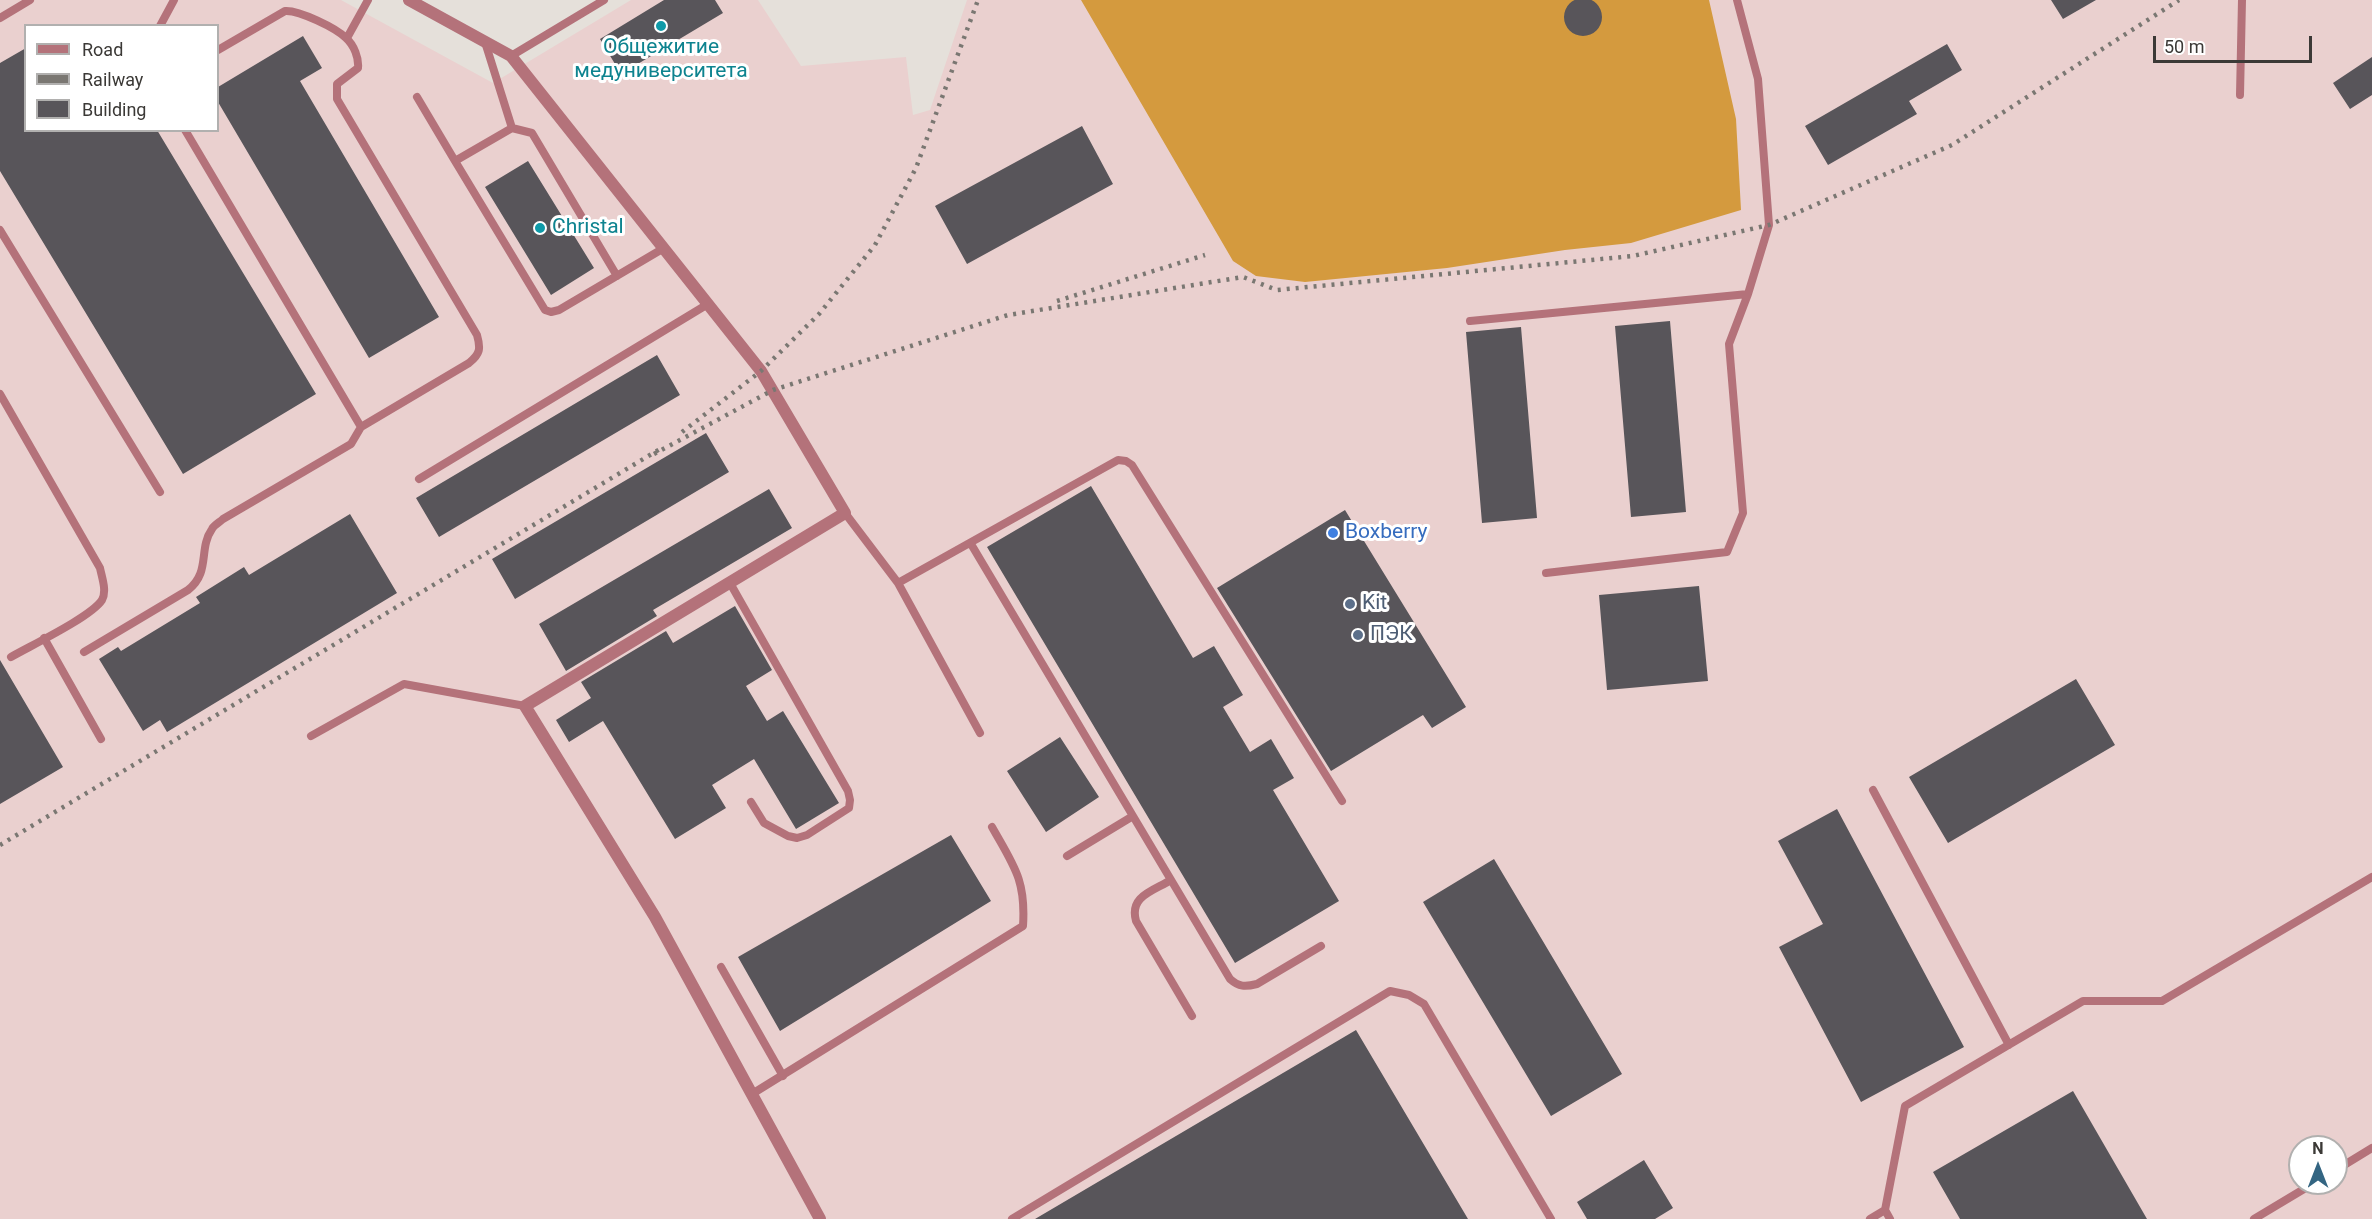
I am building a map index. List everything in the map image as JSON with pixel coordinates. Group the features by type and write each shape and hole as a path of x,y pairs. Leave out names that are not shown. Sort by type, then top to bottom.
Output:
{"street":[{"path":"409,0 511,56 761,371 845,513 525,706 655,916 820,1219"}],"lane":[{"path":"0,18 30,0"},
{"path":"161,24 174,0"},
{"path":"347,38 368,0"},
{"path":"511,56 604,0"},
{"path":"1546,573 1727,552 1743,513 1729,344 1748,294 1769,225 1758,79 1737,0"},
{"path":"2240,95 2242,0"},
{"path":"84,652 189,590 198,582 212,529 223,519 351,444 361,427 469,363 478,355 481,347 477,335 337,99 335,90 337,84 358,68 357,55 347,38 305,14 293,11 277,15 219,49"},
{"path":"485,42 512,128"},
{"path":"417,97 545,310 551,312 560,310 664,248"},
{"path":"455,161 512,128 532,133 617,276"},
{"path":"186,132 361,427"},
{"path":"0,230 160,492"},
{"path":"1470,321 1748,294"},
{"path":"419,479 708,304"},
{"path":"0,394 100,568 104,585 102,599 89,612 10,657"},
{"path":"898,583 1118,460 1126,461 1132,465 1342,801"},
{"path":"845,513 898,583 980,733"},
{"path":"971,544 1230,979 1245,987 1257,984 1321,946"},
{"path":"730,583 848,791 850,800 849,808 841,814 807,835 797,838 788,836 764,823 751,802"},
{"path":"44,638 101,739"},
{"path":"311,736 404,684 525,706"},
{"path":"1873,790 2009,1045"},
{"path":"1067,856 1134,816"},
{"path":"752,1094 1023,926 1024,905 1019,875 992,827"},
{"path":"1890,1219 1885,1210 1905,1106 2083,1001 2162,1001 2372,877"},
{"path":"1171,880 1140,898 1134,905 1134,912 1136,921 1192,1016"},
{"path":"721,967 783,1076"},
{"path":"1012,1219 1390,991 1409,995 1424,1004 1551,1219"},
{"path":"2348,1163 2372,1148"},
{"path":"2254,1219 2294,1195"},
{"path":"1870,1219 1885,1210"}],"shaded area":[{"path":"0,0 341,0 493,83 631,0 758,0 801,66 906,57 913,115 930,110 967,0 2372,0 2372,1219 0,1219"},
{"path":"1081,0 1709,0 1736,119 1741,210 1631,243 1565,250 1447,268 1305,282 1256,276 1233,261"}],"building":[{"name":"Общежитие медуниверситета","path":"664,0 715,0 723,13 621,74 600,39"},
{"path":"1576,0 1590,0 1600,10 1602,17 1600,24 1590,34 1583,36 1576,34 1566,24 1564,17 1566,10"},
{"path":"2051,0 2096,0 2063,19"},
{"path":"303,36 322,68 300,81 439,317 369,358 219,104 219,86"},
{"path":"1947,44 1962,70 1909,101 1917,114 1828,165 1805,126"},
{"path":"24,49 24,132 158,132 316,394 183,474 0,171 0,63"},
{"path":"2372,57 2372,95 2350,109 2333,83"},
{"path":"1082,126 1113,184 967,264 935,206"},
{"name":"Christal","path":"528,161 594,268 551,295 485,187"},
{"path":"1670,321 1686,512 1631,517 1615,326"},
{"path":"1521,327 1537,518 1482,523 1466,332"},
{"path":"657,355 680,395 439,537 416,498"},
{"path":"706,433 729,472 515,599 492,559"},
{"path":"1091,486 1193,658 1214,646 1243,695 1223,707 1250,752 1271,739 1294,778 1273,790 1339,901 1235,963 987,547"},
{"path":"769,489 792,528 653,610 657,616 566,671 539,624"},
{"path":"1345,510 1466,707 1432,728 1423,715 1331,771 1217,588"},
{"path":"350,514 397,593 167,732 160,720 143,731 99,659 118,647 121,651 200,603 196,597 244,567 249,575"},
{"path":"1699,586 1708,681 1607,690 1599,595"},
{"path":"735,606 772,670 746,686 767,721 783,711 839,803 796,829 754,759 712,785 726,808 675,839 603,721 569,742 556,720 591,698 581,682 666,631 673,643"},
{"path":"0,660 63,767 0,804"},
{"path":"2076,679 2115,745 1948,843 1909,777"},
{"path":"1060,737 1099,797 1046,832 1007,771"},
{"path":"1837,809 1964,1047 1861,1102 1779,947 1823,924 1778,841"},
{"path":"951,835 991,901 780,1031 738,957"},
{"path":"1494,859 1622,1074 1551,1116 1423,902"},
{"path":"1356,1030 1468,1219 1035,1219"},
{"path":"2073,1091 2147,1219 1960,1219 1933,1172"},
{"path":"1644,1160 1673,1208 1655,1219 1587,1219 1577,1202"}],"railway":[{"path":"682,432 761,371 819,314 875,245 916,168 978,0"},
{"path":"654,454 773,390 1008,315 1243,277 1277,290 1633,256 1769,225 1952,145 2179,0"},
{"path":"1057,301 1205,255"},
{"path":"0,845 660,449"}],"place":[{"name":"Общежитие медуниверситета","path":"661,26"},
{"name":"Christal","path":"540,228"},
{"name":"Boxberry","path":"1333,533"},
{"name":"Kit","path":"1350,604"},
{"name":"ПЭК","path":"1358,635"}]}
